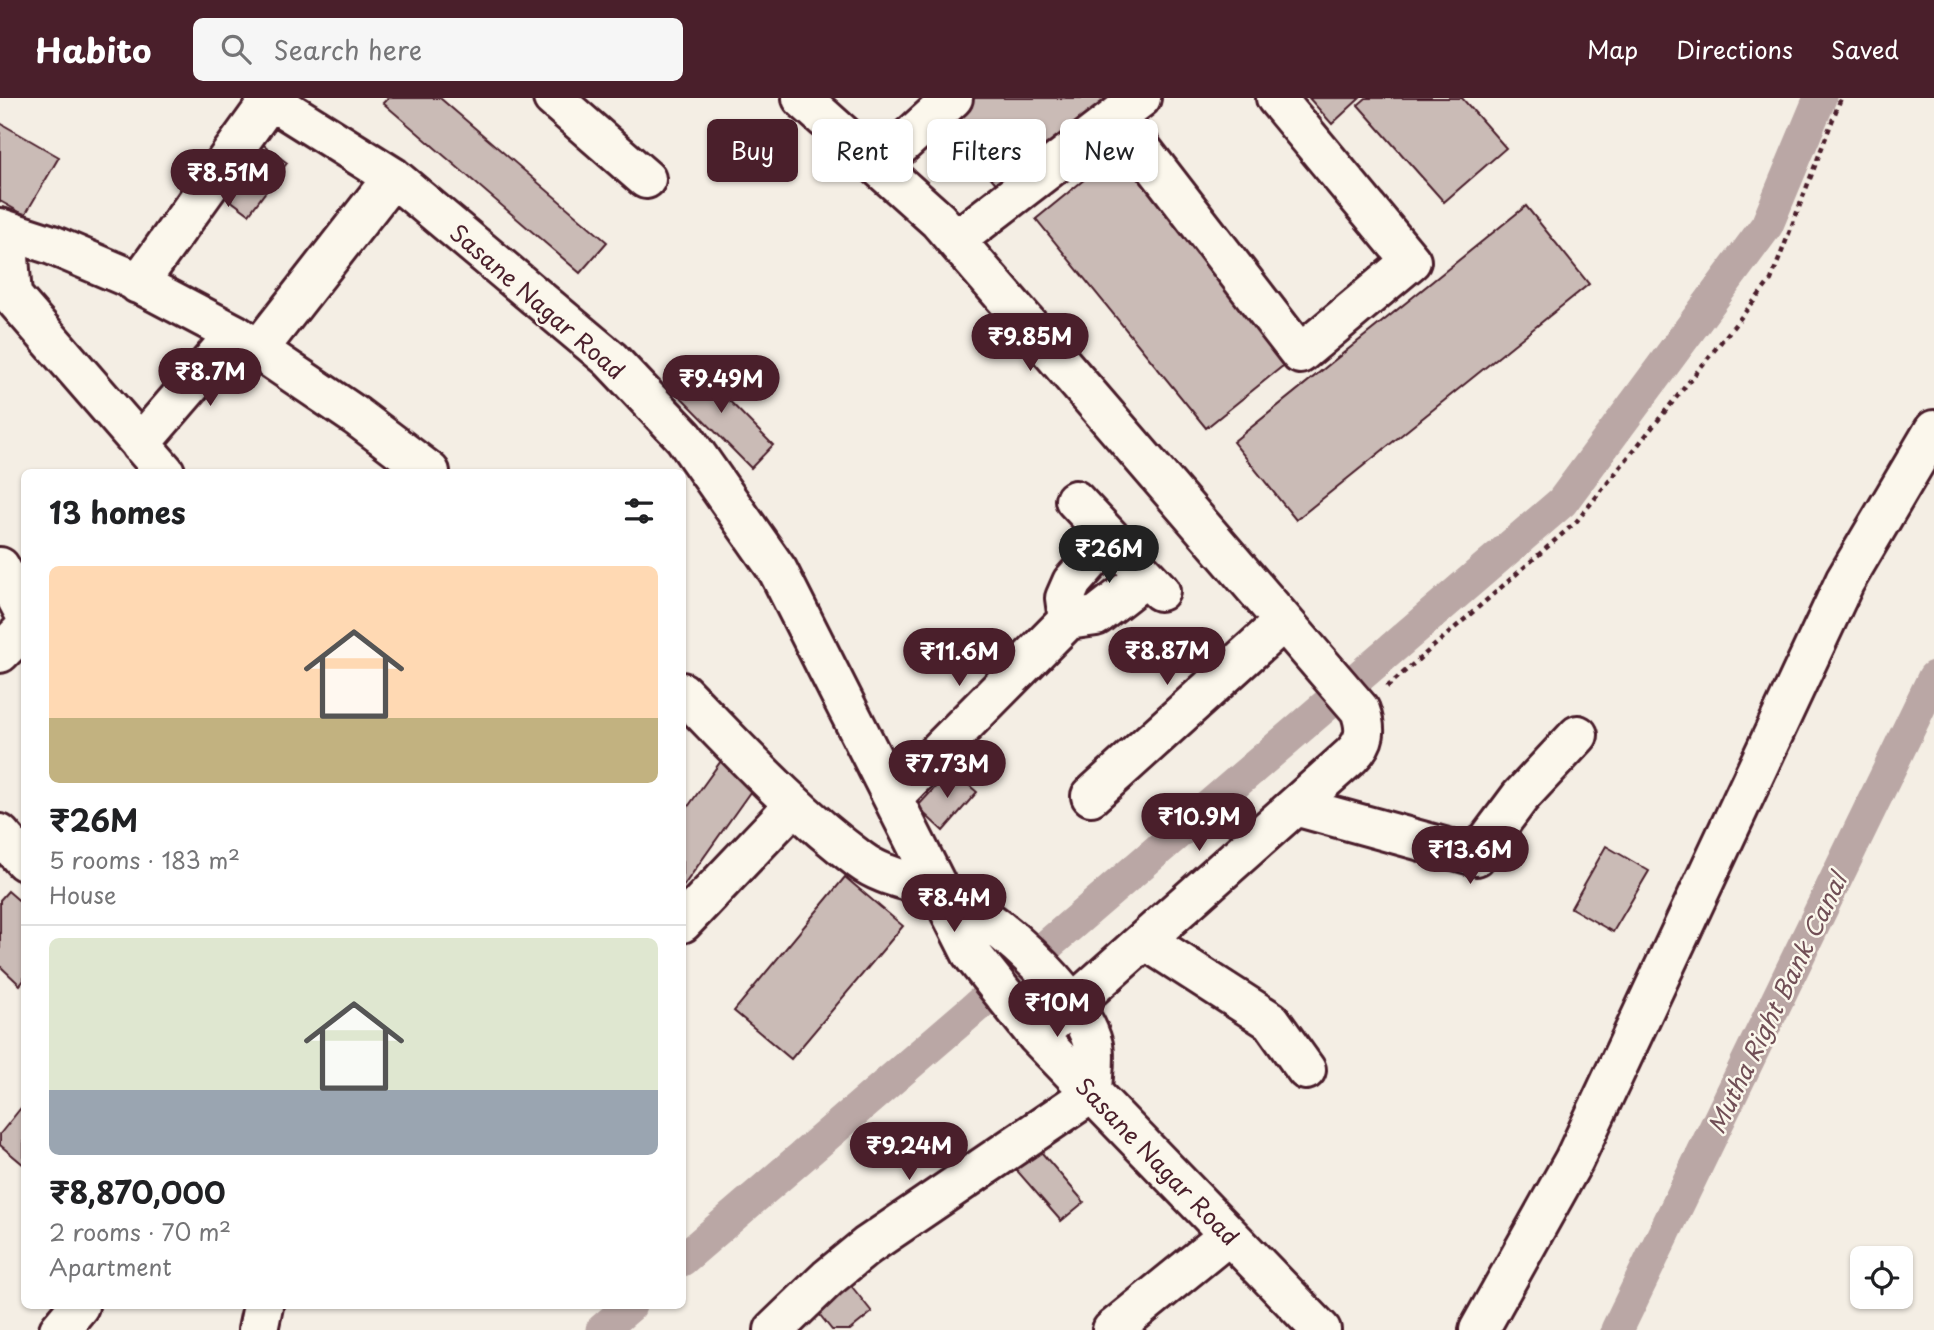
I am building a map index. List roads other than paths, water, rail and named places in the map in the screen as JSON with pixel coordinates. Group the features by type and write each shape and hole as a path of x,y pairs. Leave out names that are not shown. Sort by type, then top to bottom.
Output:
{"street":[{"path":"553,98 646,179"},
{"path":"802,98 825,119"},
{"path":"913,134 953,98"},
{"path":"956,240 1129,107 1300,354 1411,261 1276,98"},
{"path":"138,284 269,99"},
{"name":"Sasane Nagar Road","path":"269,99 393,177 610,359 684,437 779,571 971,953 1025,1023 1321,1330"},
{"path":"140,444 247,342 393,177"},
{"path":"896,182 956,240 1360,710 1365,726 1363,744 1073,1004 1025,1023"},
{"path":"162,469 12,296 3,230 52,245 138,284 247,342 356,416 426,469"},
{"path":"1479,1330 1574,1160 1845,581 1934,430"},
{"path":"1074,500 1138,560"},
{"path":"1068,620 1065,598 1072,582 1138,560"},
{"path":"893,797 1068,620 1096,616 1138,560"},
{"path":"0,567 21,606"},
{"path":"1091,796 1283,622"},
{"path":"0,653 21,632"},
{"path":"686,696 793,806 863,863 896,880 938,891 999,926 1073,1004 1093,1046 1092,1093 867,1247 828,1278 774,1330"},
{"path":"1295,806 1476,856 1520,797 1578,735"},
{"path":"686,919 793,806"},
{"path":"0,834 21,858"},
{"path":"1145,940 1271,1021 1306,1070"},
{"path":"1112,1330 1229,1235"},
{"path":"59,1330 76,1309"},
{"path":"258,1330 262,1309"}],"waterway":[{"path":"686,1257 1562,502 1767,225 1820,98"},
{"name":"Mutha Right Bank Canal","path":"1617,1330 1934,677"},
{"path":"602,1330 626,1309"}]}
